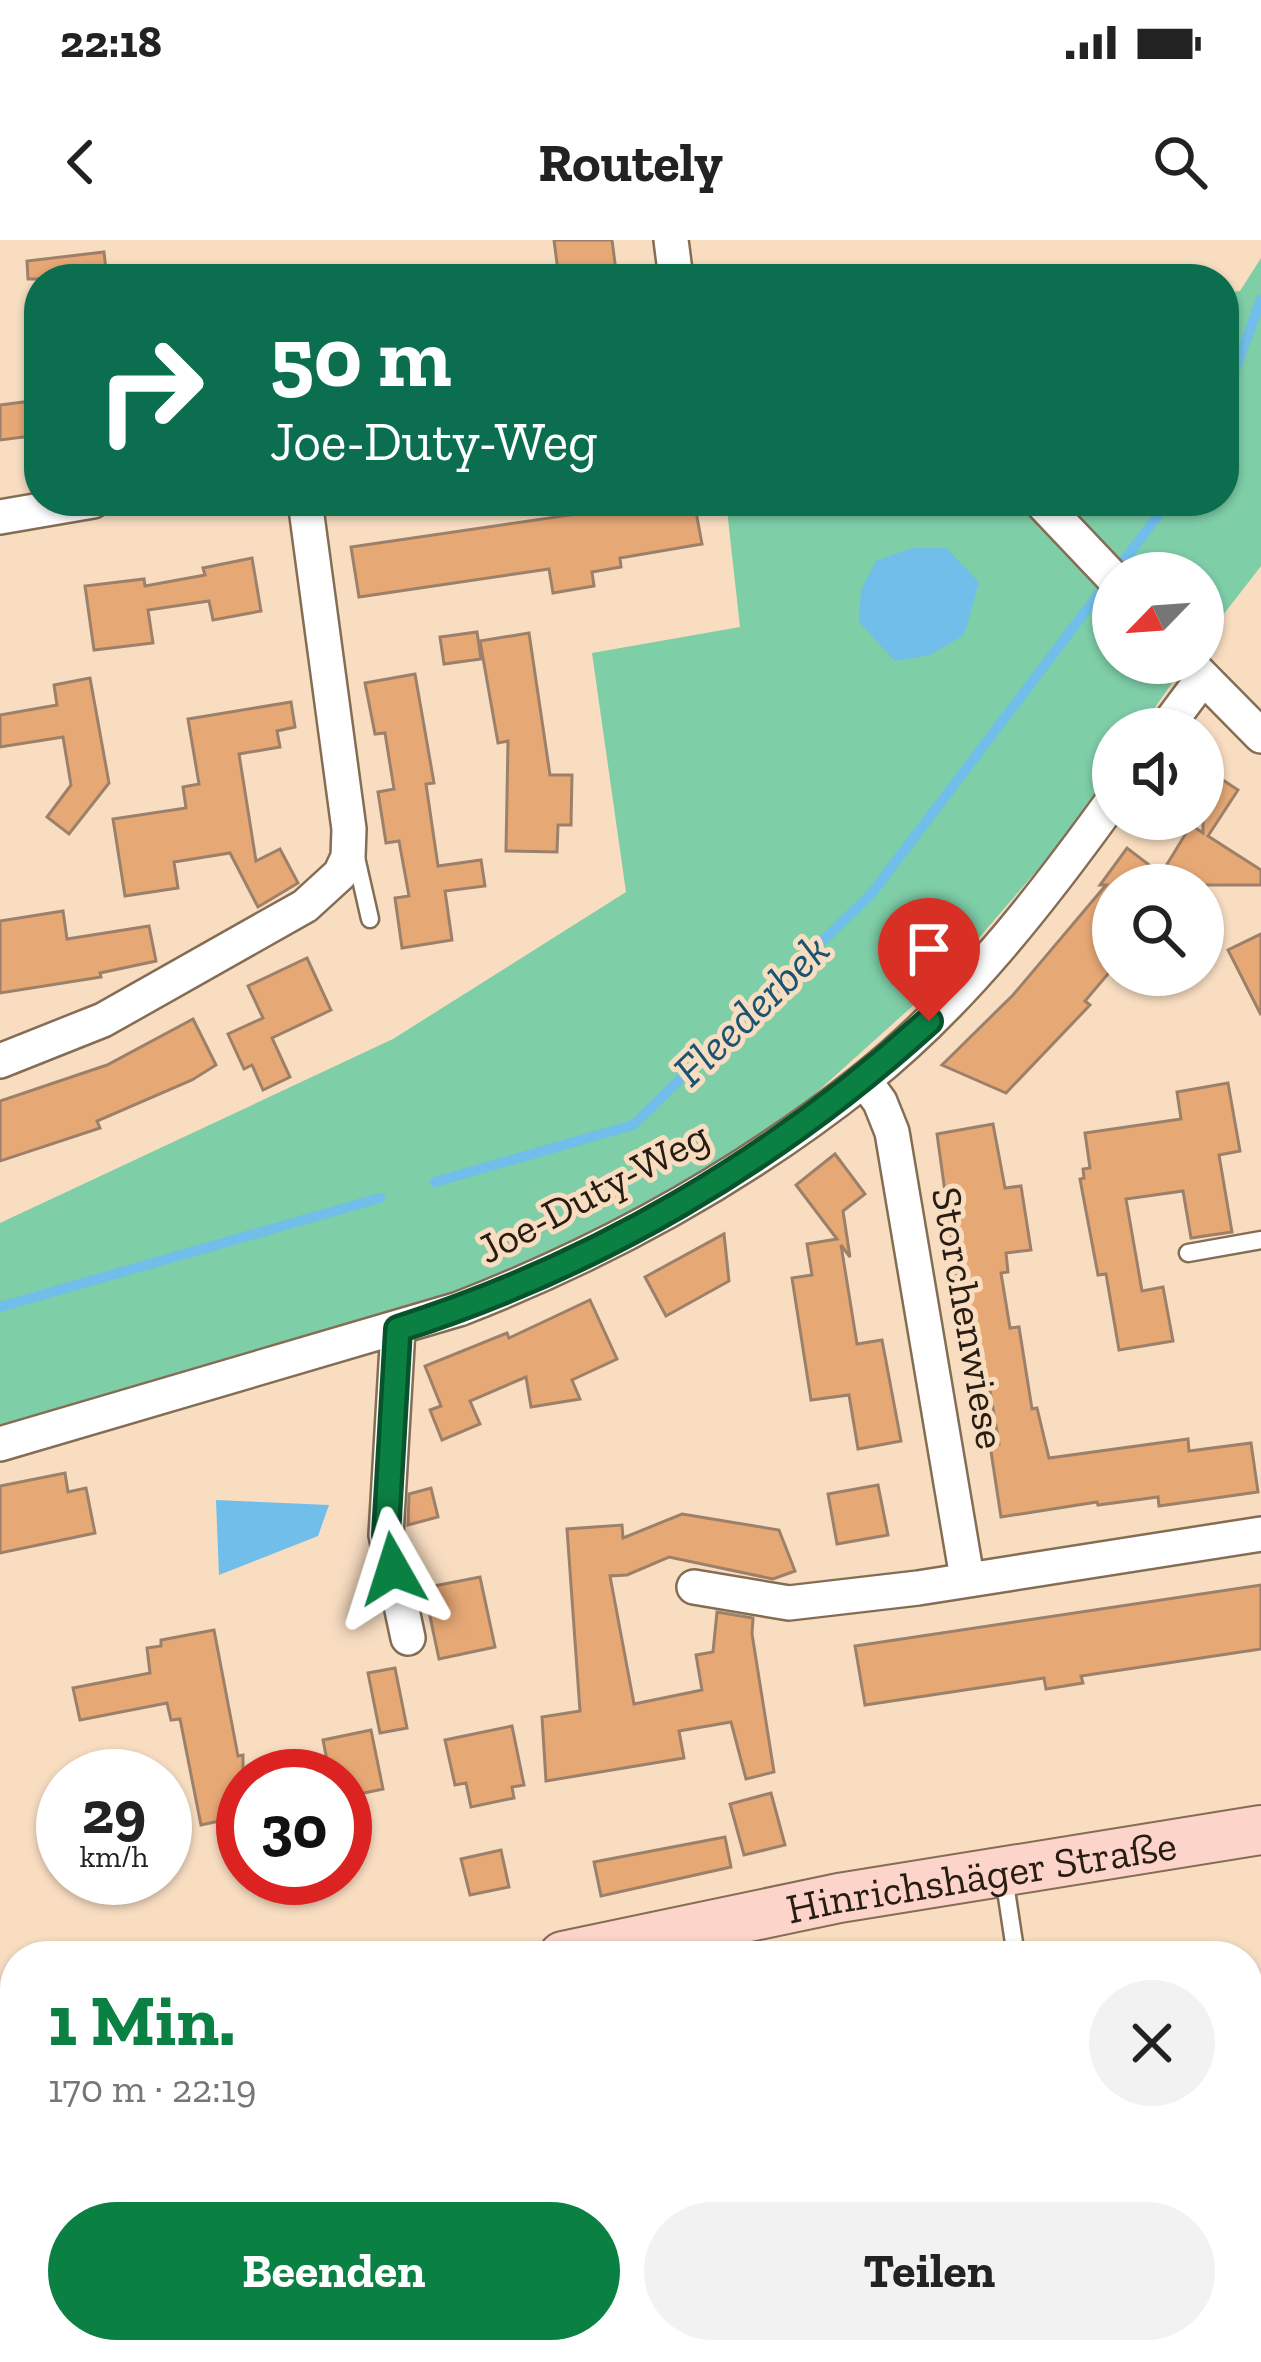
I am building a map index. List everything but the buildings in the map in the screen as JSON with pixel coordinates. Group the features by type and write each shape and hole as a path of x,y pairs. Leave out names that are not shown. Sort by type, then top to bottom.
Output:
{"main road":[{"name":"Hinrichshäger Straße","path":"632,1941 1003,1870 1261,1831"}],"street":[{"path":"0,1061 103,1019 305,906 340,874 348,857 349,829 307,516"},
{"path":"1054,516 1092,556"},
{"path":"1210,684 1261,736"},
{"name":"Joe-Duty-Weg","path":"0,1444 398,1329 524,1284 654,1221 864,1080 929,1021 991,954 1092,829"},
{"name":"Storchenwiese","path":"864,1080 880,1102 892,1132 968,1578"},
{"path":"398,1329 386,1535 408,1638"},
{"path":"694,1587 789,1603 918,1588 1261,1534"}],"lane":[{"path":"349,829 370,919"},
{"path":"1188,1252 1261,1240"},
{"path":"1003,1870 1014,1941"}],"green space":[{"path":"1261,258 1261,566 1224,614 1224,552 1092,552 1092,684 1171,684 1155,708 1092,708 1092,797 1052,853 947,975 778,1127 605,1230 433,1303 0,1429 0,1223 393,1039 626,892 592,653 740,627 728,516 1239,516 1239,291"}],"water":[{"path":"912,548 946,548 979,582 964,635 930,655 895,661 859,622 861,590 876,561"},
{"path":"216,1500 329,1505 318,1536 219,1575"}],"waterway":[{"name":"Fleederbek","path":"1239,359 1261,300"},
{"name":"Fleederbek","path":"435,1182 633,1125 872,893 1158,516"},
{"name":"Fleederbek","path":"0,1307 380,1198"}],"route":[{"path":"393,1569 386,1535 398,1329 524,1284 654,1221 864,1080 929,1021"}]}
